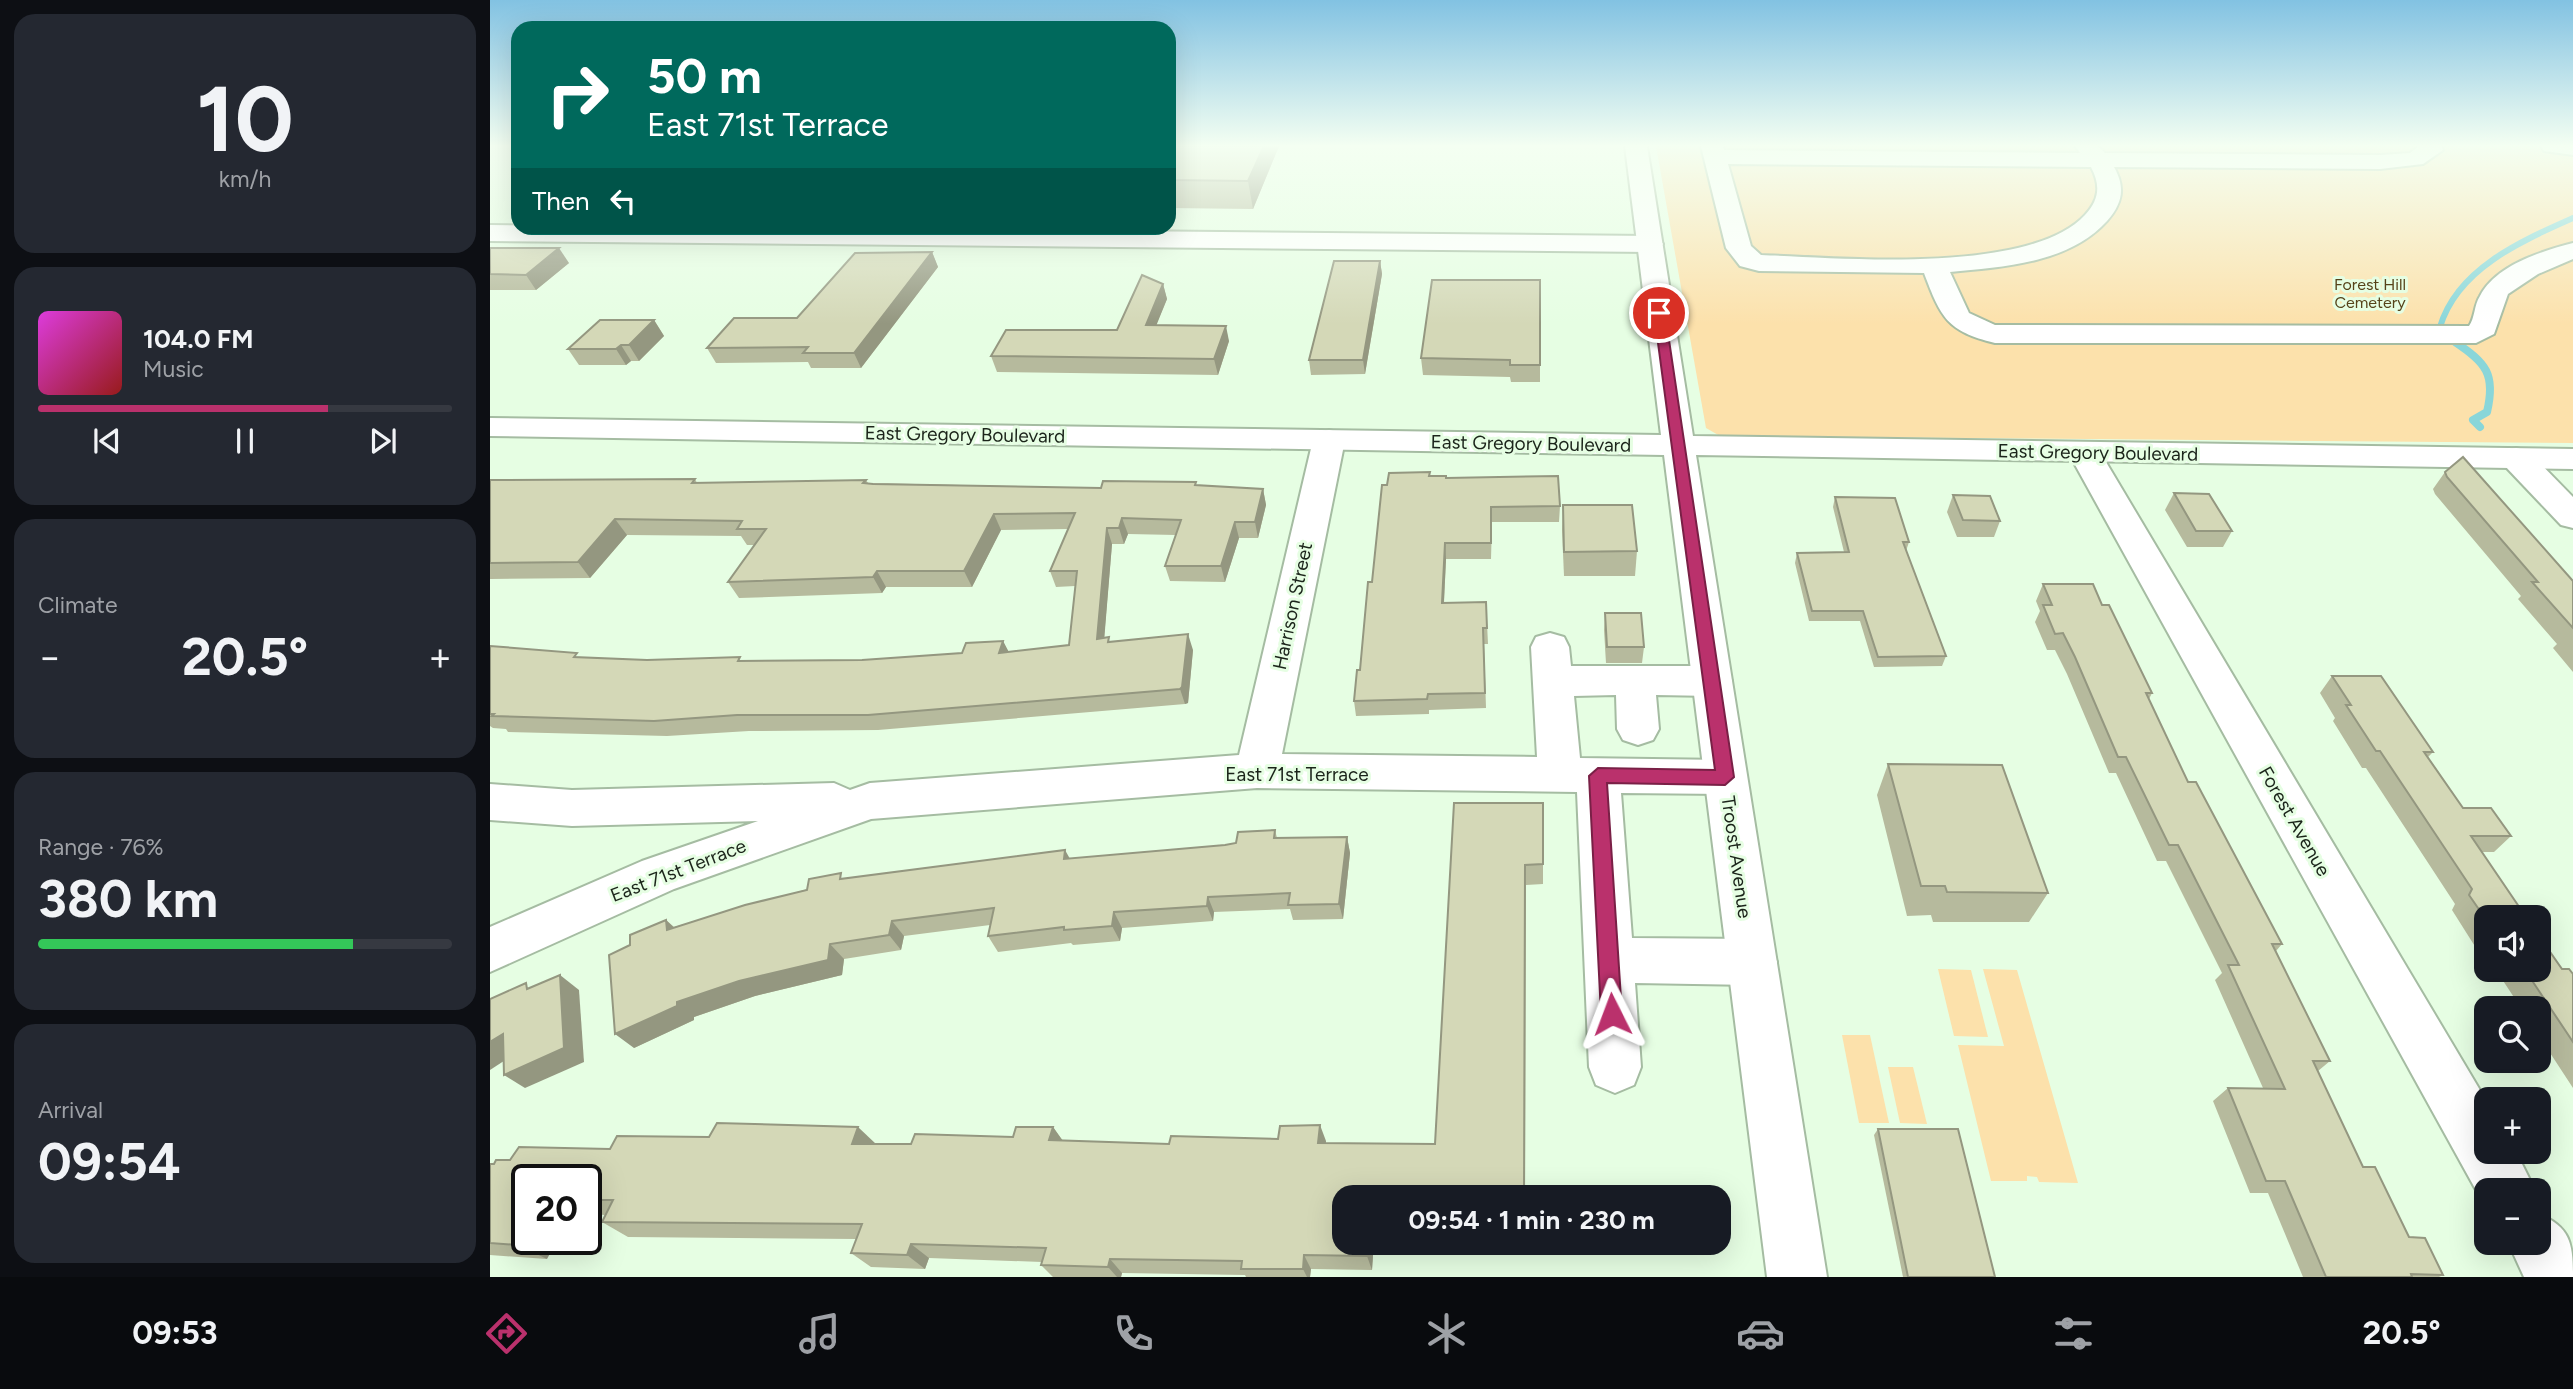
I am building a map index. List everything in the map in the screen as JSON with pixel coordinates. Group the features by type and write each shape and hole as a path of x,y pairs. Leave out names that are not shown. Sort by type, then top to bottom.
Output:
{"street":[{"name":"Troost Avenue","path":"1644,206 1797,1277"},
{"path":"1728,206 1739,248 1749,260 1759,263 1934,265 2004,259 2065,243 2086,231 2101,218 2106,206"},
{"path":"693,235 1503,243 1648,232"},
{"path":"490,233 511,233"},
{"path":"1934,265 1958,320 1972,330 1994,334 2461,335 2476,334 2484,328 2493,295 2506,282 2549,259 2573,251"},
{"name":"East Gregory Boulevard","path":"490,427 2573,459"},
{"name":"Harrison Street","path":"1257,771 1329,440"},
{"name":"Forest Avenue","path":"2084,452 2500,1178"},
{"path":"2516,458 2573,517"},
{"path":"1615,1067 1609,960 1579,775 1552,664 1635,680 1712,681"},
{"path":"1635,680 1638,729"},
{"name":"East 71st Terrace","path":"490,802 572,808 870,800 1257,771 1725,777"},
{"name":"East 71st Terrace","path":"490,950 658,875 870,800"},
{"path":"1609,960 1752,962"},
{"path":"2544,1255 2557,1277"}],"green space":[{"name":"Forest Hill Cemetery","path":"1667,206 2573,206 2573,443 1720,436 1706,428"},
{"path":"1938,969 1971,970 1988,1037 1954,1036"},
{"path":"1983,969 2017,970 2078,1183 2039,1182 2037,1177 2027,1176 2027,1181 1991,1181 1958,1045 2004,1046"},
{"path":"1842,1035 1870,1035 1889,1123 1859,1123"},
{"path":"1888,1067 1913,1067 1927,1124 1900,1123"}],"building":[{"path":"490,248 559,248 526,275 490,274"},
{"path":"932,252 854,353 803,353 808,347 707,348 734,318 797,318 855,253"},
{"path":"1334,261 1380,261 1363,360 1309,360"},
{"path":"1142,275 1163,284 1146,325 1226,326 1214,359 991,356 1006,330 1117,330"},
{"path":"1432,280 1540,280 1540,365 1510,365 1510,360 1421,358"},
{"path":"600,320 654,320 629,345 621,345 616,349 568,349"},
{"path":"2463,457 2573,581 2573,628 2532,582 2538,582 2447,477 2445,472"},
{"path":"1430,472 1429,476 1446,478 1558,476 1560,506 1491,507 1491,543 1445,543 1442,603 1486,602 1487,628 1483,628 1485,693 1428,694 1427,699 1354,701 1357,670 1360,670 1368,582 1372,582 1382,485 1387,485 1389,473"},
{"path":"695,479 692,483 866,480 863,483 1101,488 1103,481 1196,482 1195,485 1263,489 1255,522 1235,522 1221,566 1165,566 1181,520 1122,518 1119,528 1107,528 1097,639 1109,637 1108,642 1188,634 1180,689 868,715 737,715 654,721 492,716 490,646 577,653 574,657 647,660 740,657 738,661 862,660 962,653 966,643 1003,641 999,653 1069,645 1077,571 1050,571 1075,513 994,514 964,571 877,571 873,577 728,582 766,529 737,529 742,521 615,519 578,562 490,563 490,480"},
{"path":"2174,493 2209,494 2232,531 2196,531"},
{"path":"1953,495 1990,496 2000,521 1963,520"},
{"path":"1835,497 1895,498 1909,542 1903,542 1946,656 1878,657 1863,611 1812,611 1797,553 1849,552"},
{"path":"1563,505 1632,505 1637,551 1564,552"},
{"path":"2043,584 2093,584 2102,605 2109,605 2152,693 2146,693 2188,782 2196,782 2282,944 2272,944 2330,1061 2313,1061 2363,1167 2375,1167 2409,1237 2425,1238 2443,1275 2326,1277 2285,1181 2266,1181 2228,1088 2285,1089 2228,965 2239,965 2178,845 2169,845 2126,757 2118,757 2063,633 2055,634 2043,605 2052,605"},
{"path":"1605,613 1641,613 1644,647 1607,647"},
{"path":"2332,676 2381,676 2433,752 2424,752 2463,808 2491,808 2511,836 2471,836 2518,905 2476,905 2469,895 2472,889 2346,705 2351,705"},
{"path":"1888,764 2002,765 2048,893 1947,892 1945,886 1921,886"},
{"path":"1454,803 1543,803 1543,864 1525,865 1524,1185 1332,1185 1332,1255 1367,1256 1304,1255 1303,1269 1241,1269 1242,1261 1110,1259 1108,1267 1041,1265 1046,1248 911,1244 907,1255 851,1253 862,1224 602,1222 613,1200 602,1200 602,1164 511,1164 511,1244 490,1243 490,1164 494,1164 496,1160 510,1160 519,1147 610,1149 617,1136 709,1137 717,1123 858,1127 852,1144 911,1144 915,1134 1013,1137 1016,1127 1053,1127 1049,1140 1169,1144 1171,1136 1278,1139 1280,1126 1320,1125 1318,1143 1435,1144"},
{"path":"1275,830 1274,838 1347,837 1339,904 1288,905 1290,893 1208,897 1207,906 1114,912 1112,926 1064,930 1064,927 988,936 994,908 892,921 889,935 830,944 828,960 739,981 677,1002 677,1006 615,1034 609,955 630,945 630,935 666,920 667,930 745,905 807,890 809,879 841,873 840,879 1065,850 1064,859 1225,845 1236,843 1238,832"},
{"path":"2551,953 2562,969 2569,969 2573,974 2573,1042 2551,1009 2551,996 2542,996 2533,982 2551,982"},
{"path":"560,975 564,1048 504,1075 503,1034 490,1042 490,999 526,983 527,989"},
{"path":"1878,1129 1958,1129 1995,1277 1908,1277"}],"waterway":[{"path":"2444,332 2440,327 2448,307 2476,273 2513,247 2573,218"},
{"path":"2455,342 2481,363 2489,379 2487,412 2473,420 2480,427"}],"route":[{"path":"1612,1014 1598,776 1725,777 1659,313"}]}
